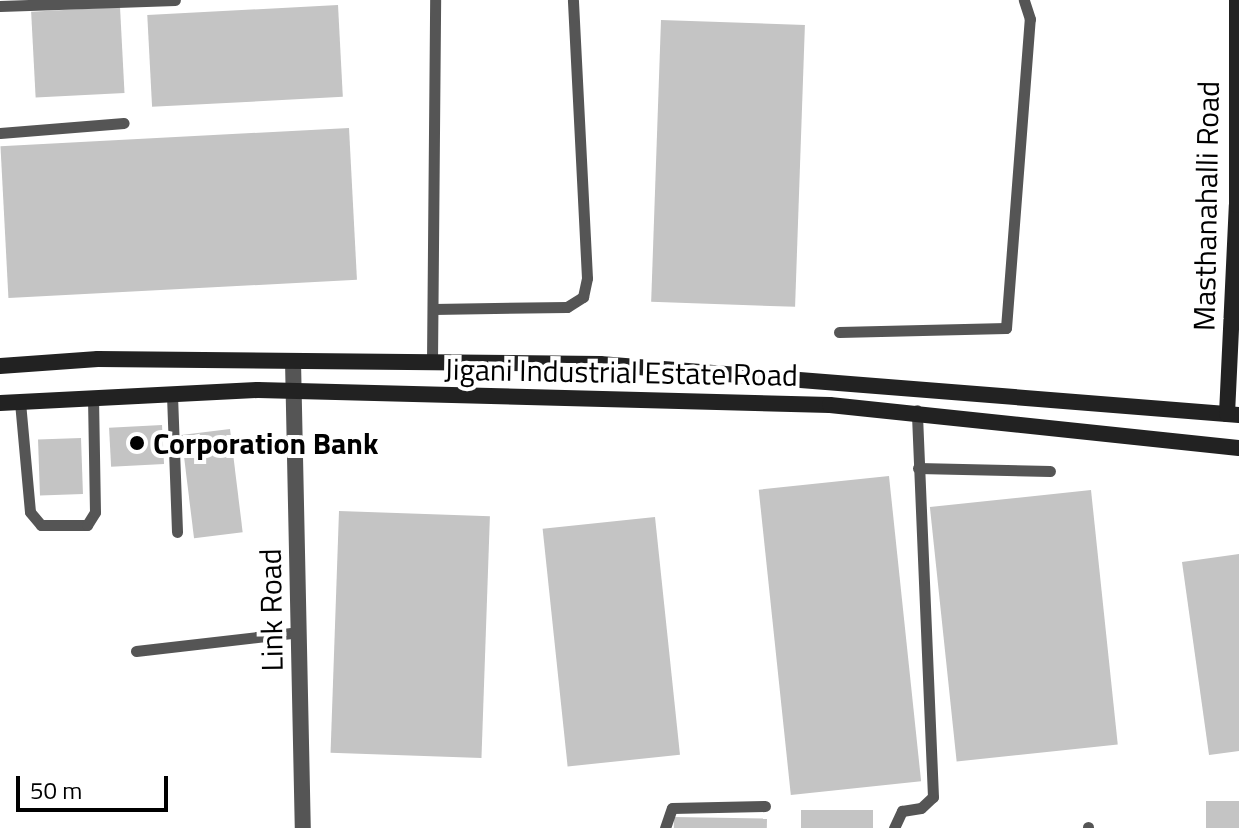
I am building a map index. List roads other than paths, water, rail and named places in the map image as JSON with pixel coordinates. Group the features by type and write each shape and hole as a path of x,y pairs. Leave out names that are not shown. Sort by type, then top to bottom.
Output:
{"main road":[{"name":"Masthanahalli Road","path":"1233,414 1238,205 1237,0"},
{"name":"Jigani Industrial Estate Road","path":"0,366 98,359 600,364 1233,414"},
{"name":"Jigani Industrial Estate Road","path":"0,403 293,391 917,410 1239,448"}],"street":[{"name":"Link Road","path":"293,361 303,828"}],"lane":[{"path":"0,6 175,0"},
{"path":"432,362 435,0"},
{"path":"433,309 567,307 583,297 587,278 573,0"},
{"path":"839,332 1006,328 1030,19 1024,0"},
{"path":"0,133 124,123"},
{"path":"172,395 177,532"},
{"path":"20,402 30,512 41,525 87,525 95,512 93,398"},
{"path":"894,828 902,811 921,808 933,797 917,410"},
{"path":"918,468 1050,471"},
{"path":"136,651 300,632"},
{"path":"665,828 672,808 765,806"}],"place":[{"name":"Corporation Bank","path":"137,443"}]}
